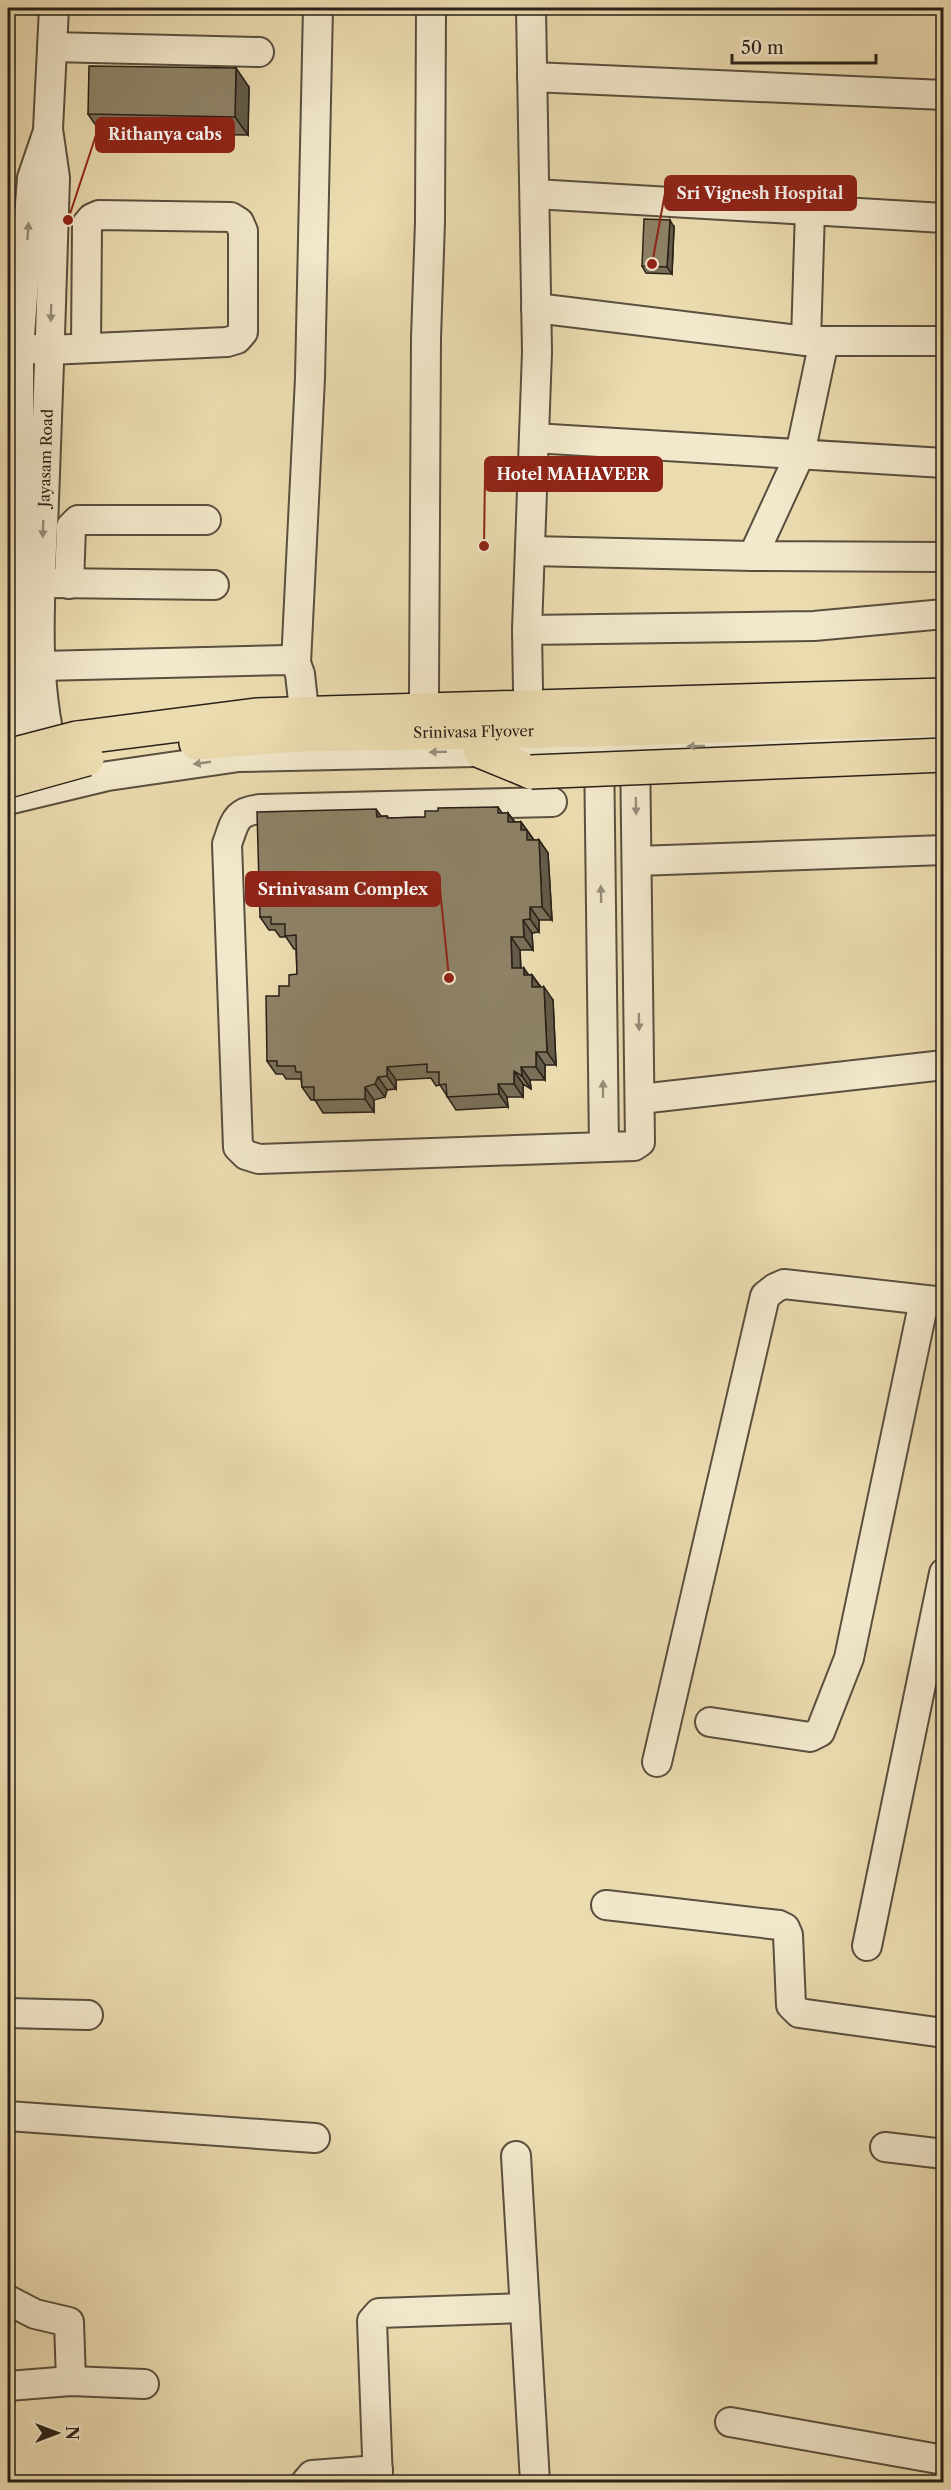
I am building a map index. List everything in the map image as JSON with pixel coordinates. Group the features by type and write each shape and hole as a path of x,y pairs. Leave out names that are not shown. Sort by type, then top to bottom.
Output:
{"main road":[{"path":"319,698 944,672"},
{"name":"Srinivasa Flyover","path":"22,743 256,715 944,695"},
{"name":"Srinivasa Flyover","path":"8,781 87,759 178,745 299,735 599,730 944,719"},
{"path":"480,751 531,772 944,755"}],"street":[{"name":"Jayasam Road","path":"22,743 41,666 41,583 55,178 48,129 54,8"},
{"path":"318,8 310,378 296,663 300,674 319,698"},
{"path":"424,693 425,350 430,222 431,8"},
{"path":"528,690 527,630 537,308 531,8"},
{"path":"52,47 259,52"},
{"path":"532,77 944,95"},
{"name":"Jayasam Road","path":"48,129 32,178 19,349 19,677 22,743 51,789"},
{"path":"535,194 944,218"},
{"path":"753,556 800,454 815,341 810,210"},
{"path":"19,349 49,350 227,342 237,339 243,332 243,231 239,222 231,217 99,215 92,218 87,224 86,348"},
{"path":"537,308 815,341 944,341"},
{"path":"534,438 944,463"},
{"path":"69,584 71,527 78,520 206,520"},
{"path":"530,551 944,557"},
{"path":"41,583 214,585"},
{"path":"527,630 814,626 944,614"},
{"path":"41,666 287,660 296,663"},
{"path":"22,743 152,713 319,698 633,697 944,688"},
{"path":"8,800 108,776 239,757 600,747 793,745 944,737"},
{"path":"600,747 604,1147"},
{"path":"552,802 261,809 249,810 237,817 227,844 238,1148 246,1155 259,1159 634,1146 640,1142 635,747"},
{"path":"637,861 944,850"},
{"path":"602,981 639,979"},
{"path":"640,1099 944,1065"},
{"path":"657,1762 765,1296 784,1284 934,1301 849,1658 819,1732 816,1736 810,1737 710,1722"},
{"path":"867,1946 944,1573"},
{"path":"606,1905 779,1925 785,1928 788,1935 791,2005 794,2010 799,2013 944,2033"},
{"path":"8,2013 88,2015"},
{"path":"8,2116 315,2138"},
{"path":"885,2147 944,2154"},
{"path":"516,2156 535,2482"},
{"path":"8,2300 35,2314 69,2322 71,2381"},
{"path":"306,2482 312,2475 378,2476 372,2321 375,2316 380,2313 525,2308"},
{"path":"8,2386 71,2381 144,2384"},
{"path":"730,2422 944,2460"}],"building":[{"path":"89,66 236,68 235,117 88,114"},
{"path":"644,219 670,220 667,267 642,266"},
{"path":"498,807 498,813 508,813 508,822 521,822 521,830 527,830 527,840 539,840 542,907 530,907 530,919 523,920 524,937 511,937 512,968 524,968 524,975 532,975 532,987 544,987 547,1052 536,1052 536,1067 521,1067 522,1076 514,1071 514,1084 498,1084 499,1094 447,1097 446,1084 439,1085 439,1072 427,1072 427,1064 387,1067 387,1076 378,1077 375,1084 365,1087 365,1099 314,1100 314,1087 302,1087 301,1072 296,1072 295,1066 277,1066 277,1061 267,1061 266,996 279,996 279,986 289,986 289,975 297,974 296,935 285,936 285,924 271,924 271,917 260,917 257,812 376,809 377,817 387,816 387,818 425,817 425,811 438,811 438,808"}],"place":[{"name":"Rithanya cabs","path":"68,220"},
{"name":"Sri Vignesh Hospital","path":"652,264"},
{"name":"Hotel MAHAVEER","path":"484,546"},
{"name":"Srinivasam Complex","path":"449,978"}]}
